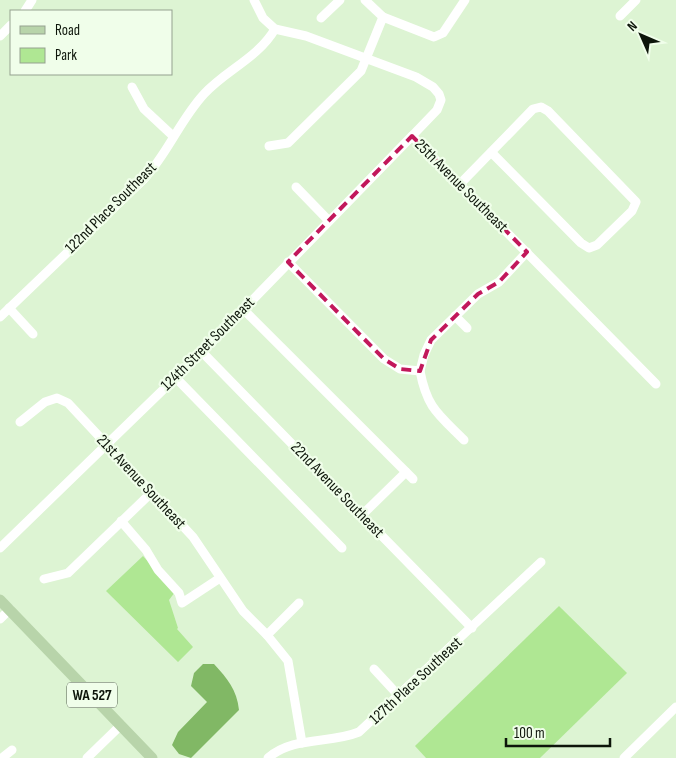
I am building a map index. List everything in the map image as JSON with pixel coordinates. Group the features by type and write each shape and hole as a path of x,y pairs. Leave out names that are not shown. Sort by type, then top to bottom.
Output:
{"main road":[{"name":"WA 527","path":"0,600 152,758"}],"street":[{"path":"254,0 263,18 275,29"},
{"path":"321,18 340,0"},
{"path":"365,0 383,18 434,37 443,33 465,0"},
{"path":"620,16 636,0"},
{"path":"269,146 288,143 361,70 383,18"},
{"path":"0,36 10,26"},
{"name":"25th Avenue Southeast","path":"275,29 306,36 416,77 433,87 440,94 442,100 437,110 412,136 656,384"},
{"name":"122nd Place Southeast","path":"0,317 144,179 159,163 172,136 186,114 205,92 225,74 254,54 275,29"},
{"path":"132,87 144,109 172,136"},
{"path":"460,184 491,152 533,109 541,107 548,111 636,202 632,211 597,245 589,248 581,243 491,152"},
{"name":"124th Street Southeast","path":"0,548 202,352 412,136"},
{"path":"296,187 328,221"},
{"path":"464,440 431,407 424,392 420,371 424,355 432,340 455,316 478,294 499,282 527,252"},
{"path":"288,262 384,359 400,369 420,371"},
{"path":"9,308 33,334"},
{"path":"243,309 410,475 362,515"},
{"path":"455,316 467,328"},
{"name":"22nd Avenue Southeast","path":"202,352 472,628"},
{"path":"175,377 342,548"},
{"name":"21st Avenue Southeast","path":"20,422 44,402 57,398 68,403 193,537 243,611 267,635 288,661 302,743"},
{"path":"44,579 68,573 151,493"},
{"path":"122,522 146,550 158,570 179,593 182,603 220,578"},
{"name":"127th Place Southeast","path":"268,758 286,746 349,736 359,732 400,696 541,562"},
{"path":"267,635 299,603"},
{"path":"0,619 10,609"},
{"path":"374,670 400,696"},
{"path":"624,758 676,707"},
{"path":"86,758 121,725"},
{"path":"2,758 12,750"}],"highlighted area":[{"path":"412,136 527,252 499,282 478,294 431,340 420,371 400,369 384,359 288,262"}],"green space":[{"path":"143,556 175,592 169,600 177,629 193,647 178,662 106,591"},
{"path":"559,606 627,673 540,758 426,758 415,746"}],"shaded area":[{"path":"203,664 214,664 223,674 234,690 239,710 191,758 179,754 172,745 178,732 207,702 191,686 194,673"}]}
